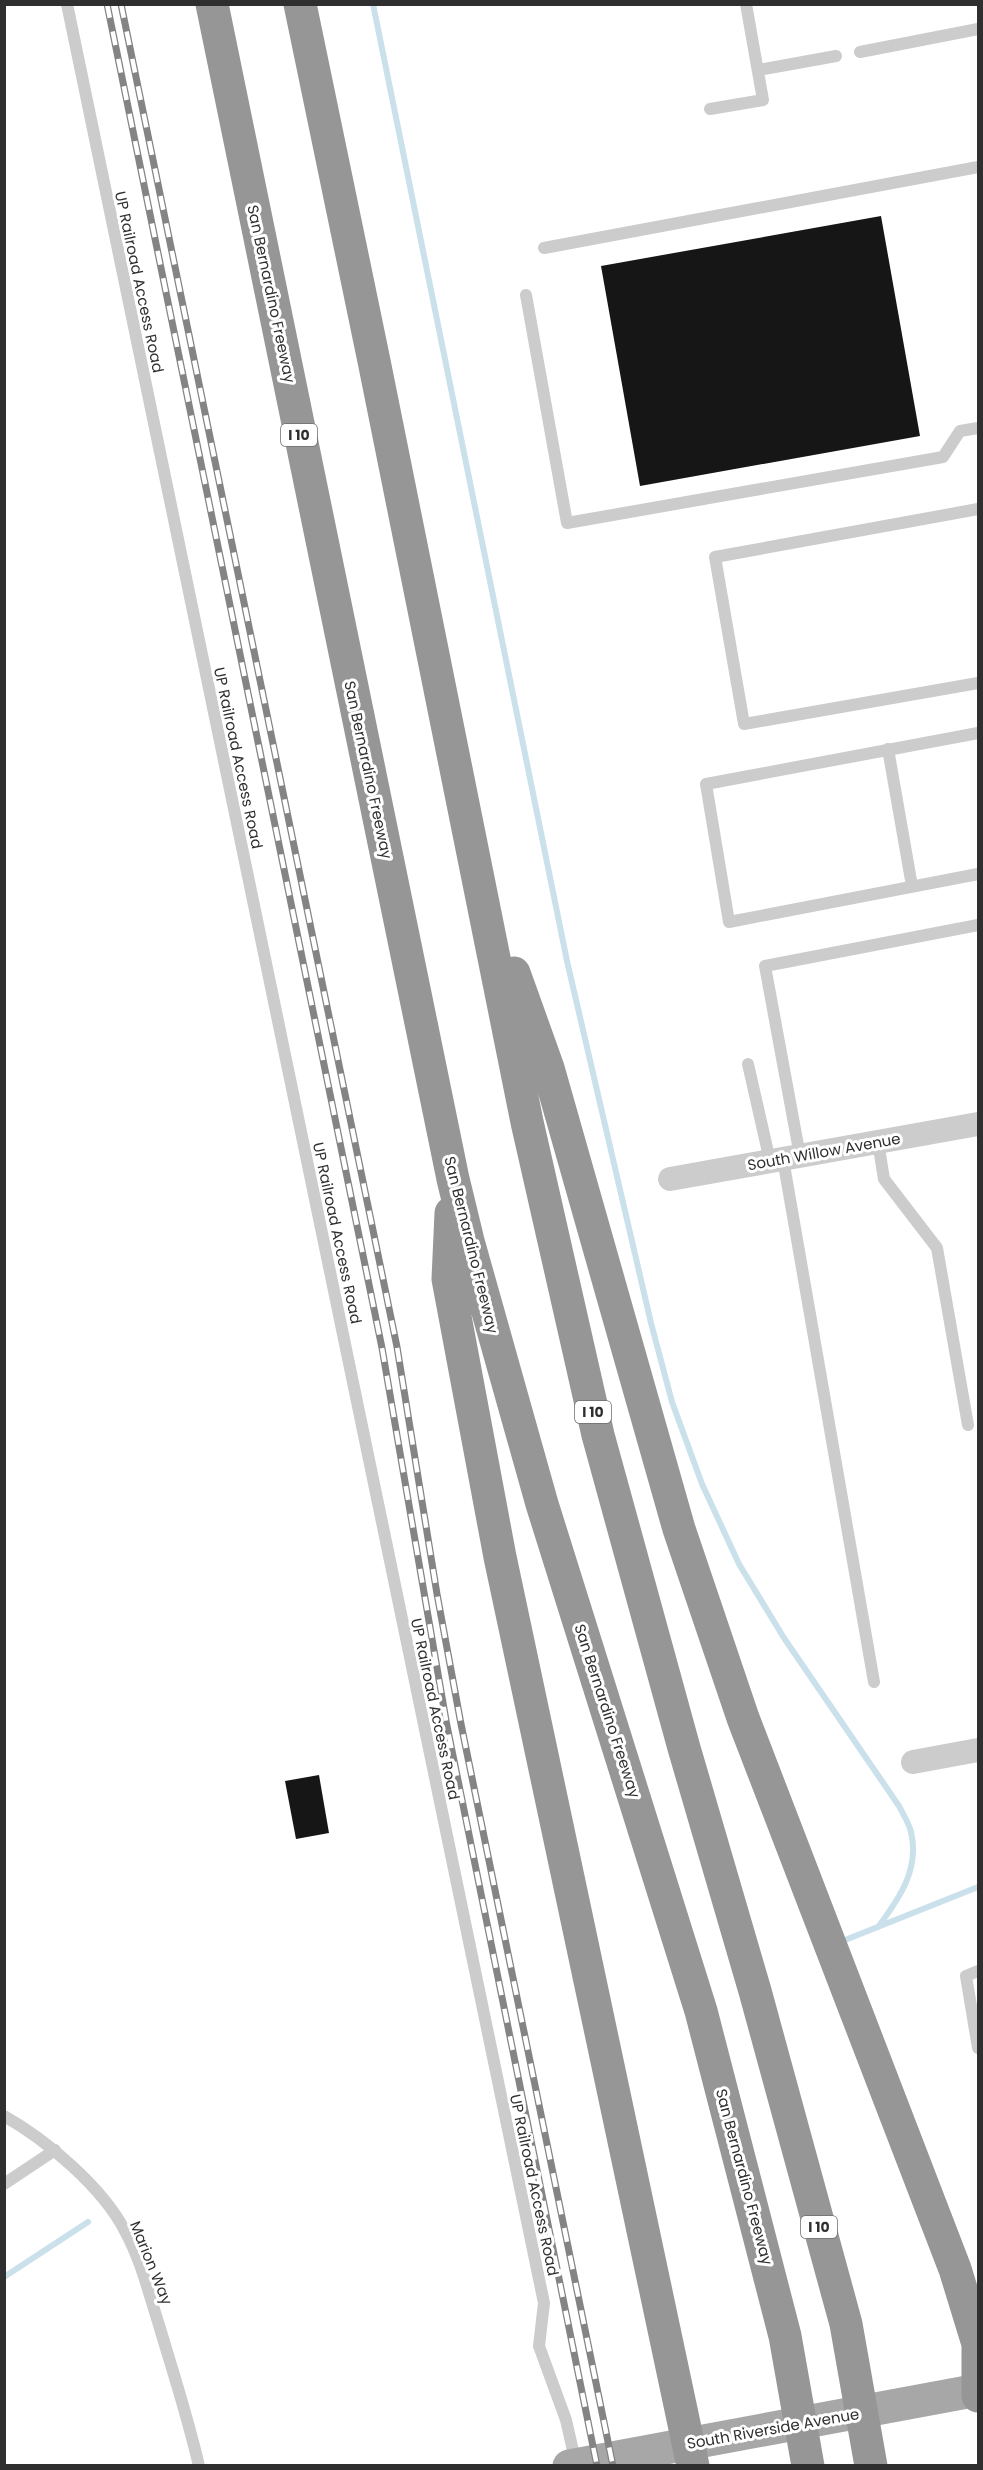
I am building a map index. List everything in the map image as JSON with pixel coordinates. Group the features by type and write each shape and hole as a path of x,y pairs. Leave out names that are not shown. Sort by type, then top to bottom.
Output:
{"highway":[{"name":"San Bernardino Freeway","path":"212,4 453,1179 542,1504 701,2011 785,2336 808,2466"},
{"name":"I 10","path":"300,4 527,1122 598,1435 684,1748 755,1991 846,2324 871,2466"},
{"path":"474,858 548,1068 679,1529 742,1718 955,2269 978,2344 978,2392"},
{"path":"453,1179 448,1279 500,1557 691,2455"}],"main road":[{"name":"South Riverside Avenue","path":"569,2466 641,2452 691,2455 725,2437 978,2392"}],"street":[{"name":"South Willow Avenue","path":"670,1179 978,1124"},
{"path":"913,1762 978,1750"}],"lane":[{"name":"UP Railroad Access Road","path":"67,4 544,2303 539,2346 566,2420 576,2466"},
{"path":"710,110 763,100 746,4"},
{"path":"860,52 978,29"},
{"path":"758,70 836,56"},
{"path":"544,248 978,167"},
{"path":"526,295 567,523 944,457 960,431 978,428"},
{"path":"978,509 715,557 744,724 978,683"},
{"path":"978,733 706,784 729,921 978,874"},
{"path":"888,750 912,886"},
{"path":"874,1682 784,1159 765,966 978,925"},
{"path":"748,1064 784,1159"},
{"path":"878,1142 884,1179 937,1248 968,1425"},
{"path":"978,1971 966,1976 978,2048"},
{"name":"Marion Way","path":"4,2116 55,2150 104,2199 125,2231 147,2287 190,2426 199,2466"},
{"path":"4,2184 55,2150"}],"building":[{"path":"881,216 920,436 640,486 601,266"},
{"path":"319,1775 329,1833 296,1839 285,1781"}],"waterway":[{"path":"373,4 567,961 651,1323 672,1402 702,1484 739,1564 784,1638 899,1806 909,1825 913,1846 910,1871 900,1894 878,1927"},
{"path":"840,1942 978,1887"},
{"path":"4,2277 88,2222"}],"railway":[{"path":"107,4 382,1348 447,1726 597,2466"},
{"path":"121,4 397,1347 437,1594 461,1724 613,2466"}]}
